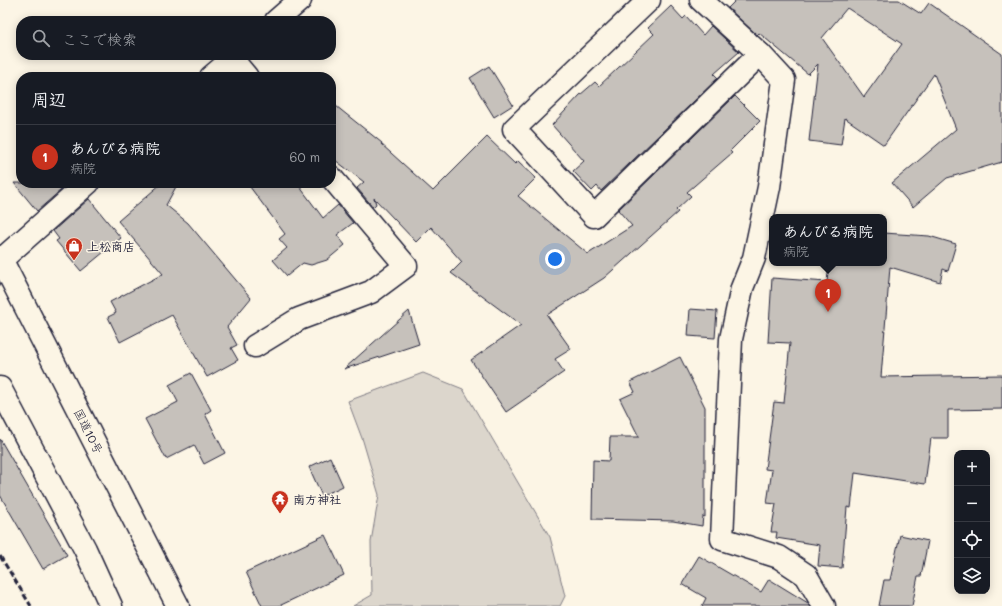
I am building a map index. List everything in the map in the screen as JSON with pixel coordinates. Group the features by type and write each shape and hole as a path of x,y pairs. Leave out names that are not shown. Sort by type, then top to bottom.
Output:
{"main road":[{"path":"282,16 300,0"},
{"path":"649,0 514,130 594,216 760,54"},
{"path":"701,0 760,54 784,80 769,187 754,258 742,288 731,339 722,539 779,557 806,575 824,606"},
{"path":"217,72 231,60"},
{"path":"236,60 244,72"},
{"path":"255,346 299,319 371,292 406,266 336,182"},
{"path":"0,259 82,188"},
{"name":"国道10号","path":"0,259 178,606"},
{"path":"1,390 85,549 112,606"}],"shaded area":[{"path":"423,373 463,389 550,537 565,596 560,606 353,606 372,595 371,542 379,495 363,441 348,401"}],"building":[{"path":"736,0 899,0 921,14 929,3 1002,54 1002,162 947,178 913,207 892,183 956,129 934,74 884,145 845,118 841,145 809,141 818,64 808,74 759,33 757,35 728,8","holes":["847,8 902,44 864,97 822,38"]},
{"path":"671,6 683,19 686,16 703,35 711,26 739,52 714,74 718,78 601,191 597,186 592,191 573,171 584,161 552,125 580,95 595,82 599,86 654,34 648,28"},
{"path":"489,66 513,105 494,117 470,78"},
{"path":"735,96 760,121 730,151 732,153 687,192 691,196 676,210 678,212 604,278 547,315 571,349 555,359 564,372 506,412 471,360 521,325 451,273 462,262 431,227 416,242 374,198 376,204 373,207 357,188 364,182 336,161 336,106 382,143 381,144 433,191 487,137 515,164 518,161 536,178 518,196 588,254 632,226 618,210"},
{"path":"18,188 63,188 37,211"},
{"path":"156,188 175,188 166,205 188,223 251,298 227,327 237,345 231,348 238,360 207,377 172,315 120,342 108,317 116,313 110,302 163,274 118,221"},
{"path":"251,188 301,188 323,218 338,205 353,223 337,235 345,245 327,260 311,265 303,263 287,276 273,260 287,248 279,239 285,234"},
{"path":"89,199 121,238 81,271 56,241 59,239 53,231"},
{"path":"887,233 929,236 956,244 948,271 943,269 940,282 890,267 881,377 1002,375 1002,409 948,410 948,438 931,438 925,484 855,473 851,508 847,507 842,568 818,566 820,545 776,538 777,532 771,532 776,504 767,503 772,470 765,469 774,402 784,403 790,343 768,342 772,278 827,282 829,266 887,266"},
{"path":"690,309 717,311 715,338 688,336"},
{"path":"409,311 419,344 344,369"},
{"path":"680,357 705,407 705,517 703,516 702,526 673,521 592,519 593,460 609,461 610,437 639,437 620,399 635,392 630,382"},
{"path":"191,373 211,410 205,414 225,453 204,464 194,445 166,459 145,419 178,402 169,385"},
{"path":"0,439 67,555 43,569 0,495"},
{"path":"330,457 343,486 322,496 309,467"},
{"path":"325,535 344,575 279,606 262,606 246,572"},
{"path":"900,535 928,541 921,576 918,576 912,606 879,606 884,580 890,580"},
{"path":"699,556 761,592 769,579 808,603 810,606 702,606 706,598 682,584"}],"railway":[{"path":"0,556 31,606"}],"place":[{"name":"上松商店","path":"74,261"},
{"name":"あんびる病院","path":"828,312"},
{"name":"南方神社","path":"280,514"}]}
